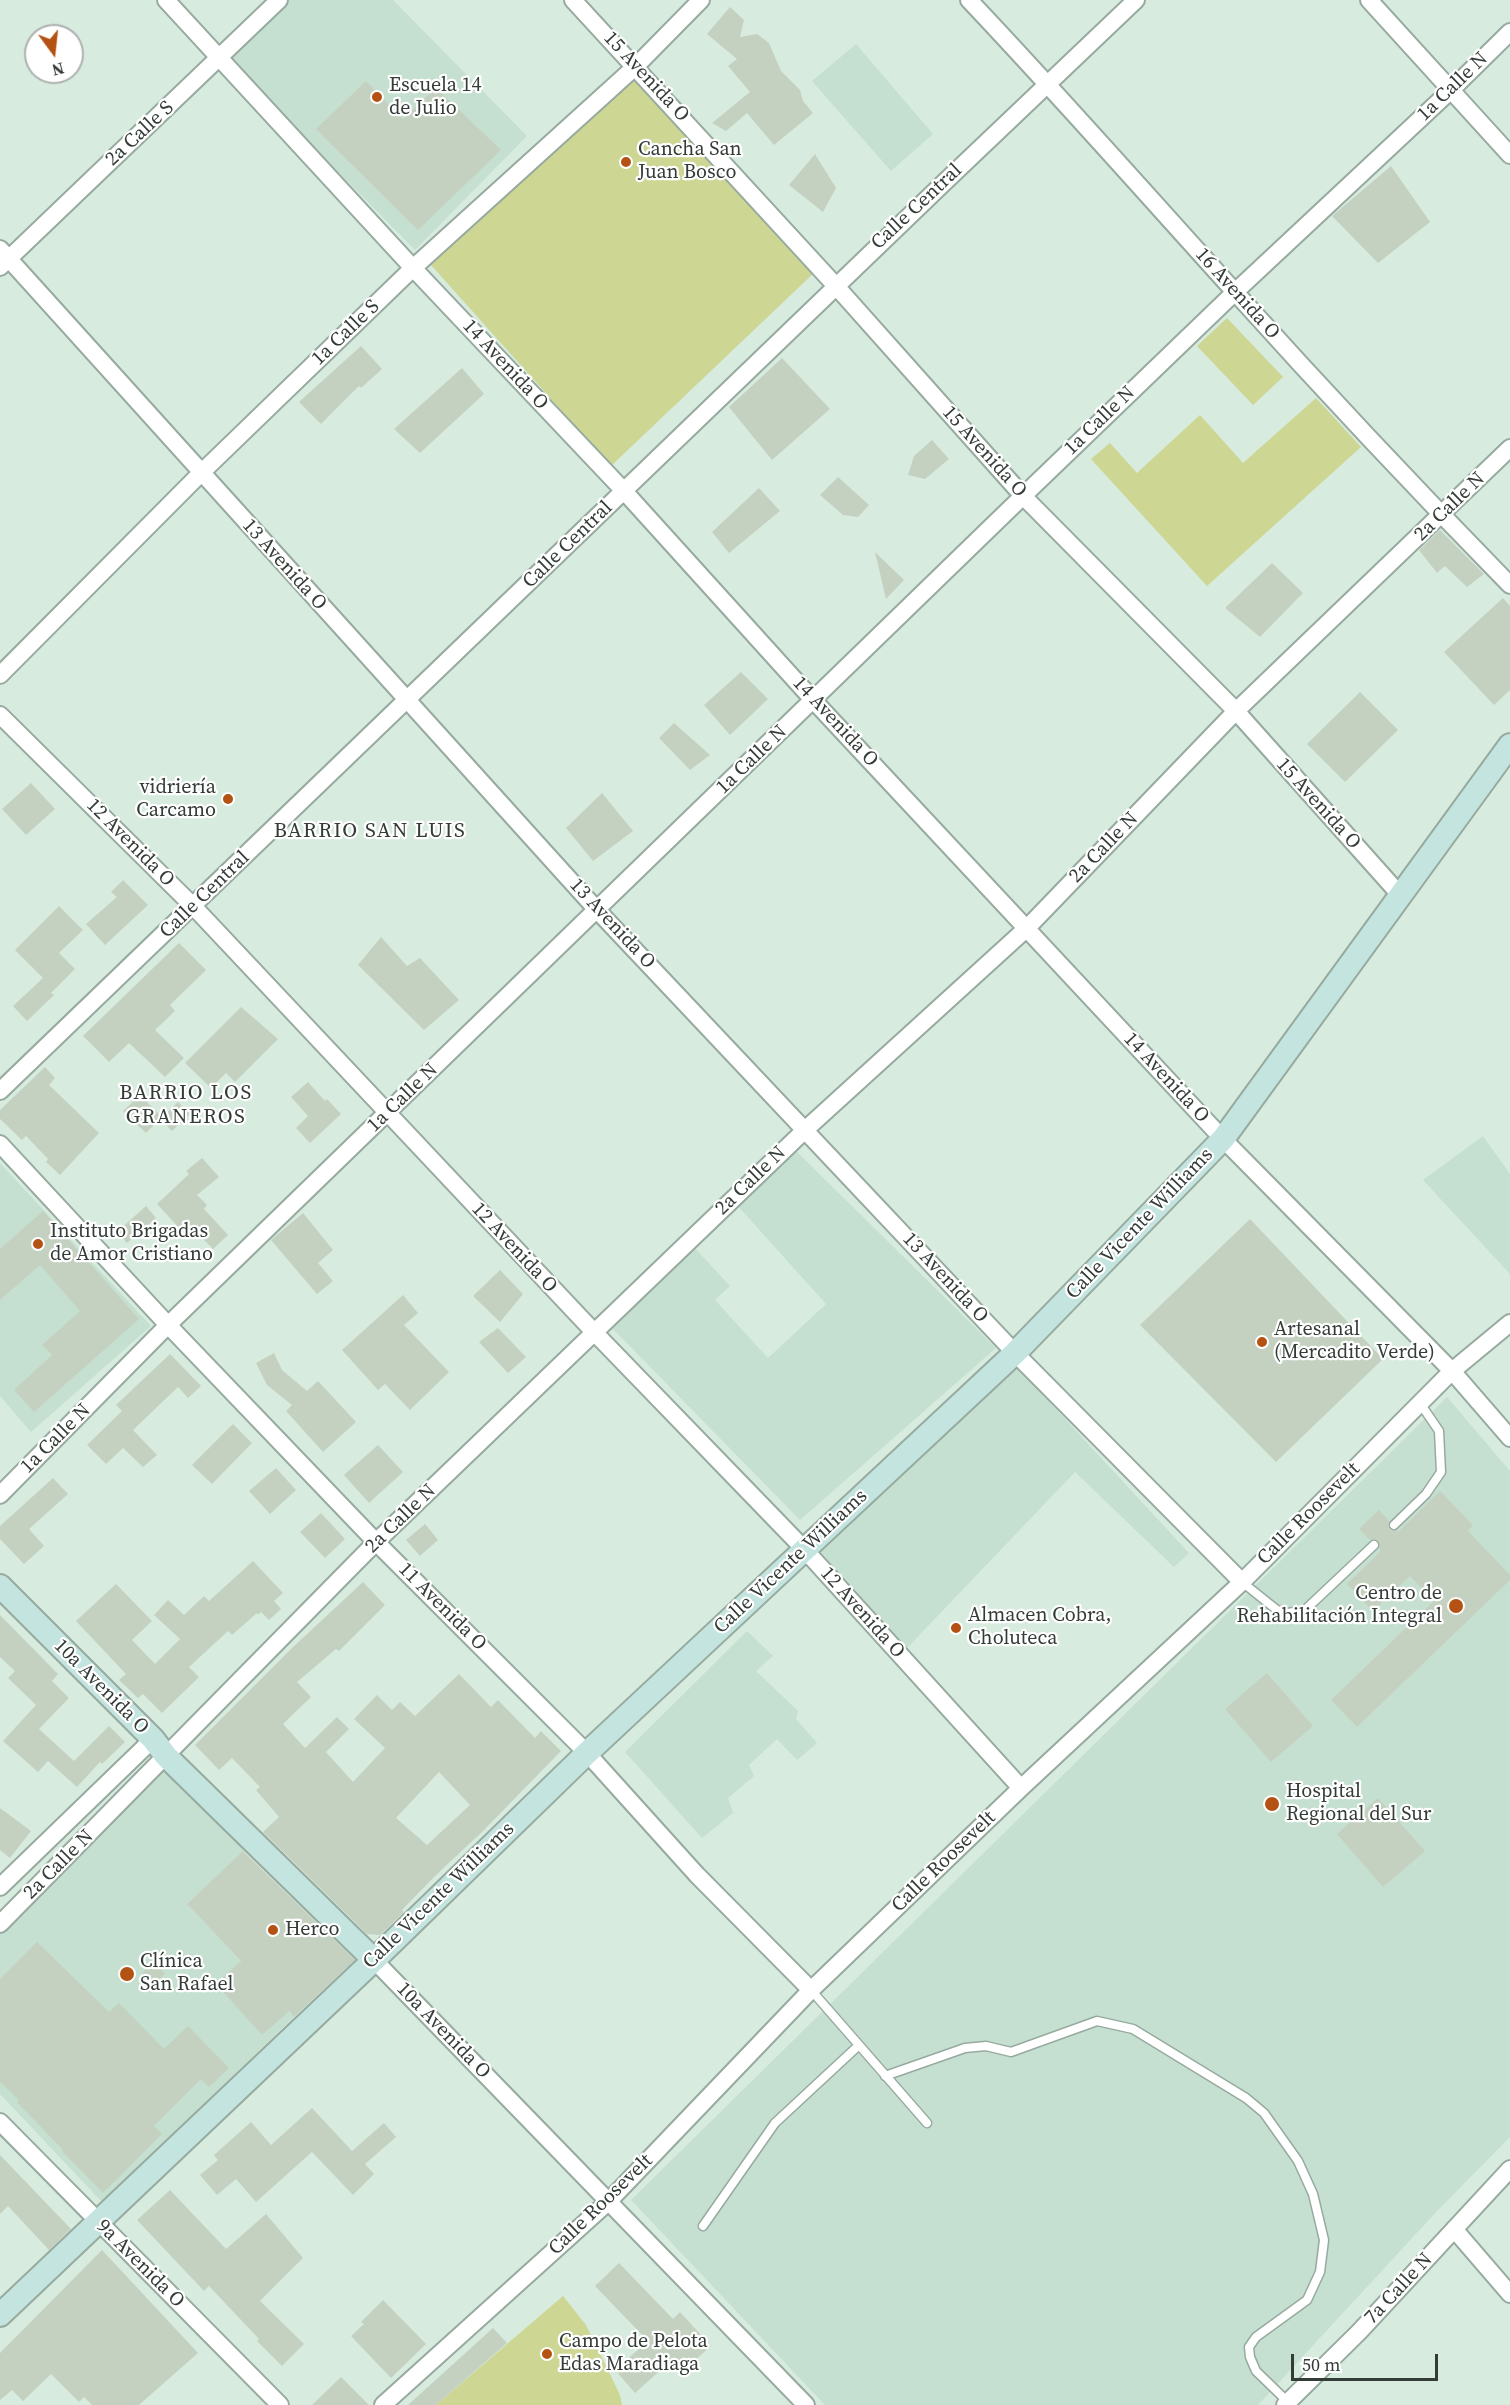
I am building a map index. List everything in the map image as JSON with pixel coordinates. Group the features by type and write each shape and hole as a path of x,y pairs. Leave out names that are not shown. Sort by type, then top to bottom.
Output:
{"main road":[{"name":"Calle Vicente Williams","path":"0,2315 374,1960 586,1753 1016,1353 1223,1139 1510,745"},
{"name":"10a Avenida O","path":"0,1586 153,1738 166,1756 374,1960"}],"street":[{"name":"14 Avenida O","path":"166,0 1223,1139 1452,1371 1510,1438"},
{"name":"2a Calle S","path":"3,258 219,59 279,0"},
{"name":"15 Avenida O","path":"573,0 835,285 1023,496 1236,711 1401,896"},
{"name":"1a Calle S","path":"0,675 201,473 413,268 636,66 701,0"},
{"name":"16 Avenida O","path":"969,0 1048,83 1234,292 1442,516 1510,585"},
{"name":"Calle Central","path":"0,1091 835,285 1136,0"},
{"path":"1369,0 1510,155"},
{"name":"1a Calle N","path":"0,1495 168,1325 1023,496 1234,292 1450,91 1510,32"},
{"name":"13 Avenida O","path":"3,258 597,910 1016,1353 1242,1582"},
{"name":"2a Calle N","path":"0,1924 376,1542 806,1129 1027,928 1236,711 1442,516 1510,448"},
{"name":"12 Avenida O","path":"0,715 193,906 594,1332 805,1550 1021,1788"},
{"name":"11 Avenida O","path":"0,1144 168,1325 376,1542 586,1753 697,1875 811,1990"},
{"name":"Calle Roosevelt","path":"383,2405 608,2202 811,1990 1021,1788 1242,1582 1452,1371 1510,1323"},
{"name":"2a Calle N","path":"0,1887 153,1738"},
{"name":"10a Avenida O","path":"374,1960 806,2405"},
{"name":"9a Avenida O","path":"0,2122 280,2405"},
{"name":"7a Calle N","path":"1286,2403 1359,2332 1510,2169"},
{"path":"1454,2229 1510,2294"}],"lane":[{"path":"1394,1525 1426,1494 1442,1472 1439,1431 1419,1403"},
{"path":"1242,1582 1277,1610 1288,1613 1305,1610 1374,1545"},
{"path":"811,1990 927,2123"},
{"path":"885,2076 965,2048 986,2046 1011,2052 1097,2021 1133,2028 1246,2098 1264,2113 1298,2161 1313,2194 1324,2240 1320,2272 1307,2300 1256,2337 1249,2347 1250,2357 1256,2371 1286,2403"},
{"path":"703,2226 776,2123 858,2046"}],"shaded area":[{"name":"Escuela 14 de Julio","path":"285,0 393,0 527,136 415,250 226,58"},
{"path":"856,44 933,134 891,171 812,81"},
{"path":"1483,1136 1510,1174 1510,1274 1423,1180"},
{"path":"794,1149 996,1348 800,1520 610,1326 692,1245 730,1286 715,1300 768,1358 826,1304 736,1204"},
{"name":"Instituto Brigadas de Amor Cristiano","path":"0,1163 151,1326 31,1432 0,1396"},
{"path":"1017,1367 1189,1553 1174,1567 1075,1472 907,1648 820,1551"},
{"name":"Hospital Regional del Sur","path":"1447,1397 1510,1471 1510,2137 1439,2209 1258,2405 825,2405 631,2200"},
{"path":"747,1631 773,1656 756,1671 798,1711 796,1719 817,1743 797,1760 777,1739 749,1765 754,1776 728,1798 733,1813 702,1838 625,1752"},
{"name":"Clínica San Rafael","path":"169,1762 252,1843 187,1904 294,2017 102,2202 0,2094 0,1932"}],"green space":[{"name":"Cancha San Juan Bosco","path":"631,59 817,270 611,466 431,265"},
{"path":"1227,318 1283,377 1253,405 1197,346"},
{"path":"1316,398 1361,447 1207,586 1091,459 1110,443 1137,473 1200,415 1243,463"},
{"name":"Campo de Pelota Edas Maradiaga","path":"563,2296 586,2325 620,2395 622,2405 436,2405"}],"building":[{"path":"730,7 744,20 740,37 757,34 769,43 781,71 800,90 803,101 813,113 774,145 747,113 726,131 712,123 750,92 728,66 737,59 707,34"},
{"path":"366,81 403,119 436,88 501,150 418,230 316,129"},
{"path":"815,154 836,188 823,212 789,185"},
{"path":"1391,166 1430,222 1378,263 1332,216"},
{"path":"361,346 382,369 361,388 359,386 321,424 299,402"},
{"path":"782,358 830,409 772,460 729,407"},
{"path":"462,368 484,394 420,453 394,429"},
{"path":"932,440 949,459 925,479 908,475 914,456"},
{"path":"838,477 869,505 858,517 843,515 820,495"},
{"path":"759,488 780,511 729,553 712,532"},
{"path":"1440,530 1484,574 1467,587 1445,566 1437,573 1419,550"},
{"path":"875,552 904,580 886,599"},
{"path":"1272,563 1303,593 1260,637 1225,608"},
{"path":"1503,598 1510,606 1510,690 1494,705 1444,652"},
{"path":"741,672 768,699 730,735 704,705"},
{"path":"1360,692 1398,730 1345,782 1307,744"},
{"path":"674,723 710,755 690,770 659,738"},
{"path":"31,783 55,809 26,835 2,809"},
{"path":"602,793 633,831 593,861 566,828"},
{"path":"123,880 148,905 105,945 86,924 117,897 111,892"},
{"path":"59,906 83,930 59,953 75,969 51,993 54,995 27,1021 13,1006 43,978 15,950"},
{"path":"381,937 407,966 420,958 459,1000 424,1030 358,965"},
{"path":"179,943 206,970 170,1005 175,1011 155,1030 184,1058 165,1077 129,1043 109,1062 83,1036"},
{"path":"241,1007 278,1039 235,1082 226,1073 211,1088 185,1063"},
{"path":"45,1067 55,1078 49,1085 99,1133 60,1175 46,1162 48,1159 26,1136 22,1140 0,1119 0,1110"},
{"path":"308,1082 325,1101 327,1099 341,1114 310,1143 296,1128 308,1116 291,1097"},
{"path":"140,1095 162,1117 146,1133 123,1111"},
{"path":"178,1102 190,1114 172,1131 160,1119"},
{"path":"202,1158 219,1177 197,1195 207,1205 204,1209 228,1235 213,1249 188,1223 181,1230 157,1204 189,1174 186,1171"},
{"path":"146,1206 156,1218 127,1243 117,1232"},
{"path":"43,1211 139,1319 34,1412 14,1390 52,1355 42,1345 80,1311 40,1265 0,1300 0,1249"},
{"path":"303,1213 333,1250 318,1263 333,1281 317,1294 271,1240"},
{"name":"Artesanal (Mercadito Verde)","path":"1250,1219 1383,1359 1276,1462 1140,1325"},
{"path":"500,1270 523,1294 500,1322 473,1296"},
{"path":"403,1295 418,1313 404,1325 449,1372 410,1410 385,1384 378,1390 342,1350"},
{"path":"498,1328 526,1357 508,1373 479,1342"},
{"path":"274,1353 282,1370 307,1391 318,1381 356,1422 323,1452 286,1411 292,1405 267,1385 256,1363"},
{"path":"170,1354 201,1386 188,1398 178,1387 133,1430 157,1455 143,1467 123,1448 106,1464 87,1445 122,1411 116,1405"},
{"path":"233,1424 252,1443 212,1484 192,1465"},
{"path":"378,1445 403,1472 369,1503 344,1475"},
{"path":"276,1468 296,1490 270,1514 249,1491"},
{"path":"53,1478 68,1494 29,1529 44,1546 24,1564 0,1539 0,1526"},
{"name":"Centro de Rehabilitación Integral","path":"1440,1491 1473,1525 1468,1531 1510,1575 1510,1580 1357,1727 1331,1700 1434,1601 1410,1576 1373,1611 1347,1584 1380,1552 1378,1540 1370,1540 1359,1529 1379,1510 1389,1521 1390,1530 1399,1531"},
{"path":"321,1513 345,1539 325,1558 300,1532"},
{"path":"425,1524 438,1540 420,1556 406,1540"},
{"path":"253,1561 283,1593 274,1601 281,1609 269,1620 261,1612 258,1615 257,1613 232,1635 228,1631 189,1667 199,1677 162,1713 143,1694 138,1698 119,1680 126,1674 76,1621 116,1584 152,1621 132,1640 155,1664 180,1639 154,1615 168,1600 184,1615 204,1596 209,1601"},
{"path":"363,1582 385,1605 339,1651 336,1649 297,1682 311,1697 283,1724 305,1748 337,1717 349,1729 326,1752 353,1782 385,1748 354,1719 377,1695 392,1710 400,1702 415,1716 459,1674 491,1707 498,1700 535,1738 541,1731 561,1751 483,1831 435,1876 402,1910 404,1912 380,1935 367,1934 263,1832 279,1817 256,1790 260,1787 232,1758 219,1770 195,1745 293,1647","holes":["439,1772 470,1805 427,1845 396,1818"]},
{"path":"0,1615 58,1674 52,1681 69,1698 39,1729 74,1761 109,1726 125,1742 102,1764 100,1762 77,1787 48,1761 38,1772 3,1741 36,1705 8,1678 15,1671 0,1657"},
{"path":"1267,1673 1313,1726 1271,1762 1225,1709"},
{"path":"1378,1798 1425,1851 1383,1887 1337,1834"},
{"path":"0,1808 31,1831 10,1858 0,1850"},
{"name":"Herco","path":"243,1851 355,1960 294,2017 289,2011 262,2035 216,1984 241,1961 187,1904"},
{"path":"37,1942 109,2012 119,2003 164,2049 188,2026 229,2068 209,2087 201,2079 154,2126 162,2134 103,2193 0,2082 0,1979"},
{"path":"155,1962 165,1974 152,1985 142,1973"},
{"path":"312,2108 352,2151 384,2123 396,2137 365,2164 374,2174 353,2195 312,2152 256,2202 236,2179 217,2195 200,2175 218,2160 214,2155 251,2122 271,2145"},
{"path":"0,2155 71,2229 49,2250 8,2206 0,2214"},
{"path":"170,2190 226,2249 266,2214 303,2258 260,2301 304,2344 282,2366 209,2286 204,2291 137,2220"},
{"path":"102,2250 198,2353 139,2405 92,2405 84,2397 79,2402 51,2374 23,2401 12,2390 0,2400 0,2353"},
{"path":"619,2263 673,2319 680,2312 711,2346 683,2371 673,2359 635,2393 615,2370 648,2341 595,2286"},
{"path":"383,2300 426,2344 391,2378 351,2336 364,2324 361,2322"},
{"path":"493,2328 507,2343 436,2405 408,2405"},
{"path":"341,2377 369,2405 312,2405"}],"place":[{"name":"Escuela 14 de Julio","path":"377,97"},
{"name":"Cancha San Juan Bosco","path":"626,162"},
{"name":"vidriería Carcamo","path":"228,799"},
{"name":"Instituto Brigadas de Amor Cristiano","path":"38,1244"},
{"name":"Artesanal (Mercadito Verde)","path":"1262,1342"},
{"name":"Centro de Rehabilitación Integral","path":"1456,1606"},
{"name":"Almacen Cobra, Choluteca","path":"956,1628"},
{"name":"Hospital Regional del Sur","path":"1272,1804"},
{"name":"Herco","path":"273,1930"},
{"name":"Clínica San Rafael","path":"127,1974"},
{"name":"Campo de Pelota Edas Maradiaga","path":"547,2354"}],"district":[{"name":"BARRIO SAN LUIS","path":"370,832"},
{"name":"BARRIO LOS GRANEROS","path":"186,1106"}]}
